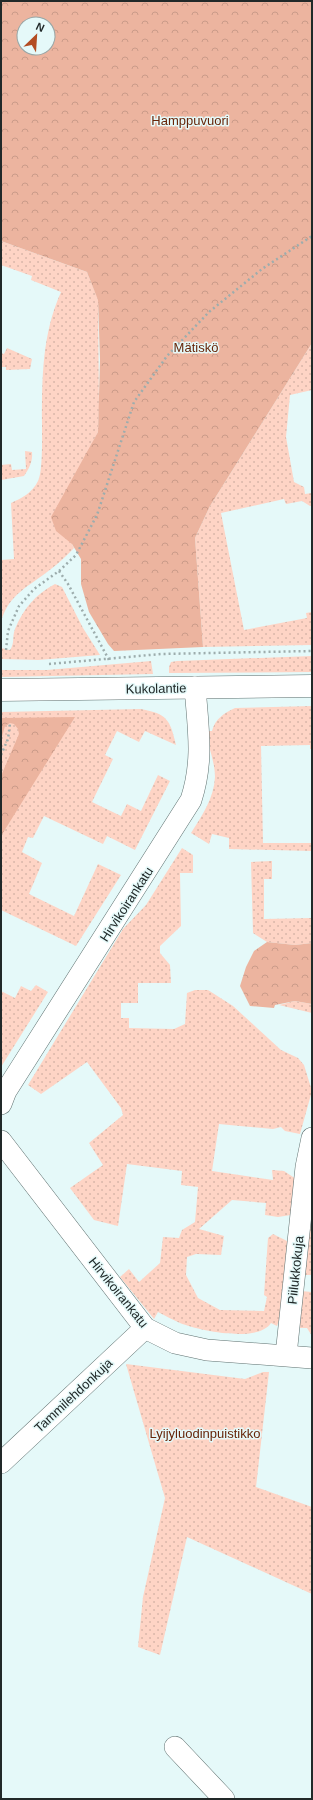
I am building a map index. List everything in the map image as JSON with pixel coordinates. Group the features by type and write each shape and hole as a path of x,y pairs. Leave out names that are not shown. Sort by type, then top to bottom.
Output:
{"street":[{"name":"Kukolantie","path":"1,690 312,686"},
{"name":"Hirvikoirankatu","path":"1,1104 6,1091 191,800 198,780 200,759 195,688"},
{"name":"Piilukkokuja","path":"286,1355 306,1167 312,1138"},
{"name":"Hirvikoirankatu","path":"1,1141 146,1328 175,1343 207,1350 312,1358"},
{"name":"Tammilehdonkuja","path":"1,1463 146,1328"},
{"path":"175,1746 224,1799"}],"path":[{"path":"6,650 8,632 19,606 34,589 59,571 76,555 97,515 134,402 167,356 209,312 262,269 312,236"},
{"path":"59,571 68,584 109,660"},
{"path":"46,664 109,660 161,654 312,651"},
{"path":"1,755 8,739 10,723"}],"green space":[{"path":"1,1 312,1 312,343 210,506 195,538 203,647 114,651 108,644 89,612 81,584 81,559 72,544 56,531 51,517 98,432 100,360 98,300 87,272 1,241"},
{"path":"1,241 87,272 98,299 99,408 98,432 88,452 72,544 74,548 54,567 14,597 4,612 1,622 1,560 14,559 11,503 30,492 36,485 40,476 42,453 42,390 44,357 50,324 61,292 31,280 32,276 1,265"},
{"path":"312,343 312,390 290,395 286,437 294,482 304,487 305,494 312,493 312,506 302,501 286,504 284,499 221,513 244,630 307,618 306,613 312,612 312,645 203,647 195,538 210,506"},
{"path":"7,348 32,359 30,369 6,370 6,367 1,367 1,353 4,354"},
{"path":"25,451 32,452 32,459 28,471 24,476 1,480 1,465 11,464 12,470 26,469"},
{"path":"55,584 62,587 83,628 100,655 38,660 1,659 1,648 10,650 15,629 26,609 36,597"},
{"path":"312,656 312,672 169,673 171,662 177,661"},
{"path":"151,661 153,674 1,677 1,670 47,670"},
{"path":"312,706 312,749 310,749 310,745 261,746 263,843 311,843 312,839 312,851 229,849 229,838 212,834 209,844 191,833 207,806 214,785 214,765 205,731 212,731 215,723 220,717 235,708"},
{"path":"141,709 157,713 166,719 172,729 176,745 145,731 139,742 117,731 105,755 113,759 92,802 121,816 127,804 141,811 158,775 170,781 135,850 107,836 103,844 44,816 33,838 28,837 22,852 42,863 29,894 74,916 98,864 121,875 76,946 1,910 1,712"},
{"path":"75,717 1,836 1,776 19,734 18,729 14,724 10,723 5,726 1,740 1,718"},
{"path":"182,848 193,855 193,873 180,873 181,926 160,946 160,953 170,965 171,983 138,983 138,1003 121,1003 121,1018 129,1018 129,1028 174,1029 185,1024 187,993 195,990 208,990 233,1006 281,1050 298,1058 304,1065 312,1091 300,1134 285,1131 281,1127 273,1129 219,1124 212,1171 273,1180 272,1170 284,1171 296,1179 291,1215 278,1217 265,1215 266,1203 232,1200 199,1229 224,1236 221,1255 196,1254 187,1257 186,1275 198,1298 220,1310 264,1311 267,1297 264,1295 268,1238 273,1234 289,1242 280,1318 277,1326 271,1323 264,1329 254,1333 228,1334 214,1332 180,1323 158,1312 154,1319 120,1277 129,1269 139,1282 160,1263 163,1237 179,1238 182,1230 195,1222 198,1187 181,1185 182,1171 127,1164 118,1226 94,1220 70,1188 103,1165 89,1143 123,1115 121,1108 87,1062 41,1094 28,1085 123,929 146,905"},
{"path":"272,861 272,879 264,879 264,919 312,918 312,943 295,945 267,942 253,933 251,862"},
{"path":"267,942 295,945 312,943 312,1004 295,1001 275,1005 274,1008 250,1006 240,986 246,967 254,951"},
{"path":"36,985 48,992 1,1067 1,991 15,998 21,986 31,991"},
{"path":"295,1001 312,1004 312,1013 279,1005"},
{"path":"312,1196 312,1275 303,1275"},
{"path":"301,1291 312,1292 312,1336 307,1328 298,1328"},
{"name":"Lyijyluodinpuistikko","path":"126,1364 245,1379 263,1372 269,1372 256,1487 312,1507 312,1594 187,1537 160,1655 138,1647 143,1597 165,1498"}],"park label":[{"name":"Hamppuvuori","path":"190,120"},
{"name":"Mätiskö","path":"196,347"}]}
